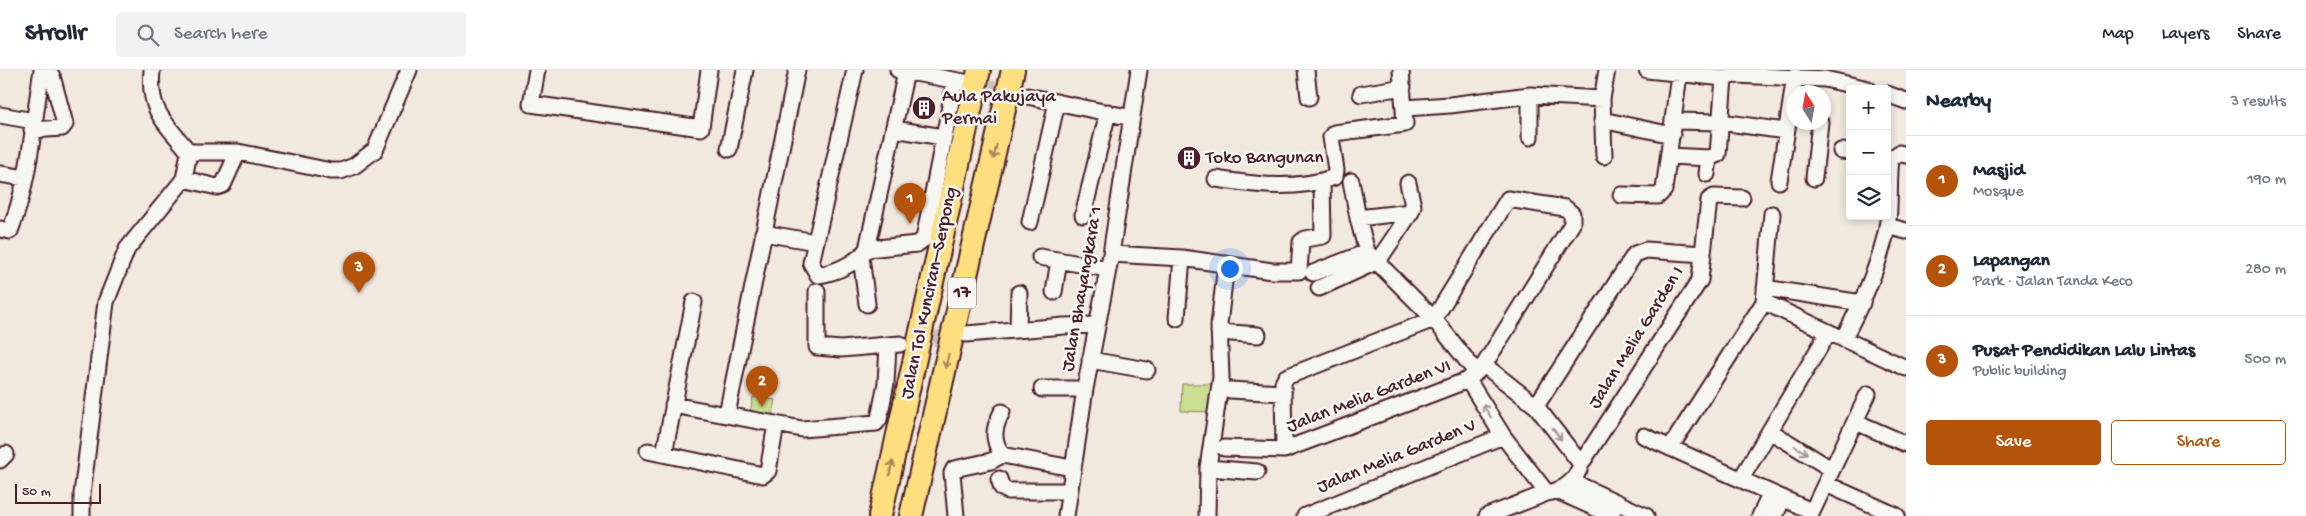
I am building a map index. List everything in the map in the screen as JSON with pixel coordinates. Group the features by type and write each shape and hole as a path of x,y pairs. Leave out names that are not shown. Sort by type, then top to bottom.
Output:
{"highway":[{"name":"Jalan Tol Kunciran–Serpong","path":"911,516 1014,70"},
{"name":"Jalan Tol Kunciran–Serpong","path":"880,516 967,78"}],"street":[{"path":"0,115 33,126 62,128 65,124 52,76 43,70 33,126 25,178 10,231 0,229"},
{"path":"82,516 82,494 106,302 128,249 184,179 189,152 153,105 151,95 152,70"},
{"path":"189,152 238,152 331,171 354,166 375,150 409,70"},
{"path":"537,70 532,104 701,128 708,70"},
{"path":"729,149 745,70"},
{"path":"728,414 797,70"},
{"path":"855,70 812,263 818,275 828,274 864,253 917,244 924,239 943,137 967,78 902,71 894,129 864,253 867,304"},
{"name":"Jalan Bhayangkara 1","path":"1066,516 1090,360 1110,261 1139,70"},
{"path":"1306,70 1309,96"},
{"path":"1216,178 1277,187 1322,182 1335,177 1331,137 1333,134 1405,124 1401,70"},
{"path":"1604,156 1602,99 1607,70"},
{"path":"1647,70 1679,74 1795,76 1821,85"},
{"path":"1621,195 1658,196 1664,190 1679,74"},
{"path":"1669,156 1709,158 1718,154 1721,122 1730,74"},
{"path":"1779,181 1795,76"},
{"path":"1831,86 1846,88"},
{"path":"1361,94 1403,87"},
{"path":"1405,108 1450,105 1530,95 1602,99"},
{"path":"1530,95 1530,137"},
{"path":"1891,95 1906,101"},
{"path":"1027,96 1132,118"},
{"path":"1030,222 1057,102"},
{"path":"1083,215 1108,112"},
{"path":"1602,120 1673,128 1721,122 1786,131"},
{"path":"894,129 943,137"},
{"path":"1814,178 1819,130"},
{"path":"184,179 217,187 223,185 238,152"},
{"path":"1843,339 1862,302 1882,250 1887,226 1890,161 1900,156"},
{"path":"1707,174 1709,158"},
{"path":"0,174 25,178"},
{"path":"1351,181 1358,218 1372,256 1434,319 1476,373 1503,436 1552,492 1613,516"},
{"path":"1040,257 1059,260 1110,261 1182,258 1272,271 1299,271 1301,242 1305,239 1323,236 1322,182"},
{"path":"1320,288 1372,256 1412,212 1413,206 1408,183"},
{"name":"Jalan Melia Garden I","path":"1573,482 1581,464 1700,280 1709,200 1714,197 1742,198"},
{"path":"1284,450 1283,383 1286,378 1434,319 1508,199 1566,208 1570,213 1572,224 1476,373"},
{"path":"1358,218 1412,212"},
{"path":"1670,448 1765,295 1772,214"},
{"path":"1887,226 1906,231"},
{"path":"764,233 816,242"},
{"path":"1536,406 1634,254 1646,250 1703,254"},
{"path":"1313,273 1372,256"},
{"path":"1177,318 1182,258"},
{"path":"1054,292 1059,260"},
{"path":"1207,516 1208,468 1221,376 1220,332 1226,264"},
{"path":"673,405 802,429 877,422 894,345 841,349 818,348 817,291"},
{"path":"1018,330 1019,293"},
{"path":"1765,295 1862,302"},
{"path":"1765,295 1828,333 1906,368"},
{"path":"664,454 694,302"},
{"path":"966,334 1097,325"},
{"path":"1220,332 1258,335"},
{"path":"1740,479 1828,333"},
{"path":"1090,360 1147,370"},
{"path":"1476,373 1536,406 1581,464"},
{"name":"Jalan Melia Garden VI","path":"1224,448 1284,450 1476,373"},
{"path":"1042,390 1085,389"},
{"path":"1230,390 1283,393"},
{"path":"1644,436 1777,495 1810,513 1868,394"},
{"path":"1002,412 994,432 994,442 1002,454"},
{"path":"1856,422 1906,444"},
{"path":"648,451 763,475 768,471 776,424"},
{"path":"1770,431 1829,476 1897,516"},
{"name":"Jalan Melia Garden V","path":"1306,516 1331,512 1503,436"},
{"path":"956,516 952,473 954,469 991,461 1002,454 1072,468"},
{"path":"1208,468 1257,472"},
{"path":"999,479 1002,488 1008,492 1069,491"},
{"path":"1487,516 1552,492 1573,482 1646,516"},
{"path":"1760,516 1777,495"},
{"path":"1775,516 1777,495"}],"green space":[{"path":"1182,384 1214,384 1211,412 1181,411"},
{"path":"753,397 775,400 772,417 750,413"}],"tunnel":[{"path":"967,83 1027,96"},
{"path":"910,342 959,335"}],"place":[{"name":"Aula Pakujaya Permai","path":"924,108"},
{"name":"Toko Bangunan","path":"1189,158"},
{"name":"Masjid","path":"910,224"},
{"name":"Pusat Pendidikan Lalu Lintas","path":"359,293"},
{"name":"Lapangan","path":"762,407"}]}
